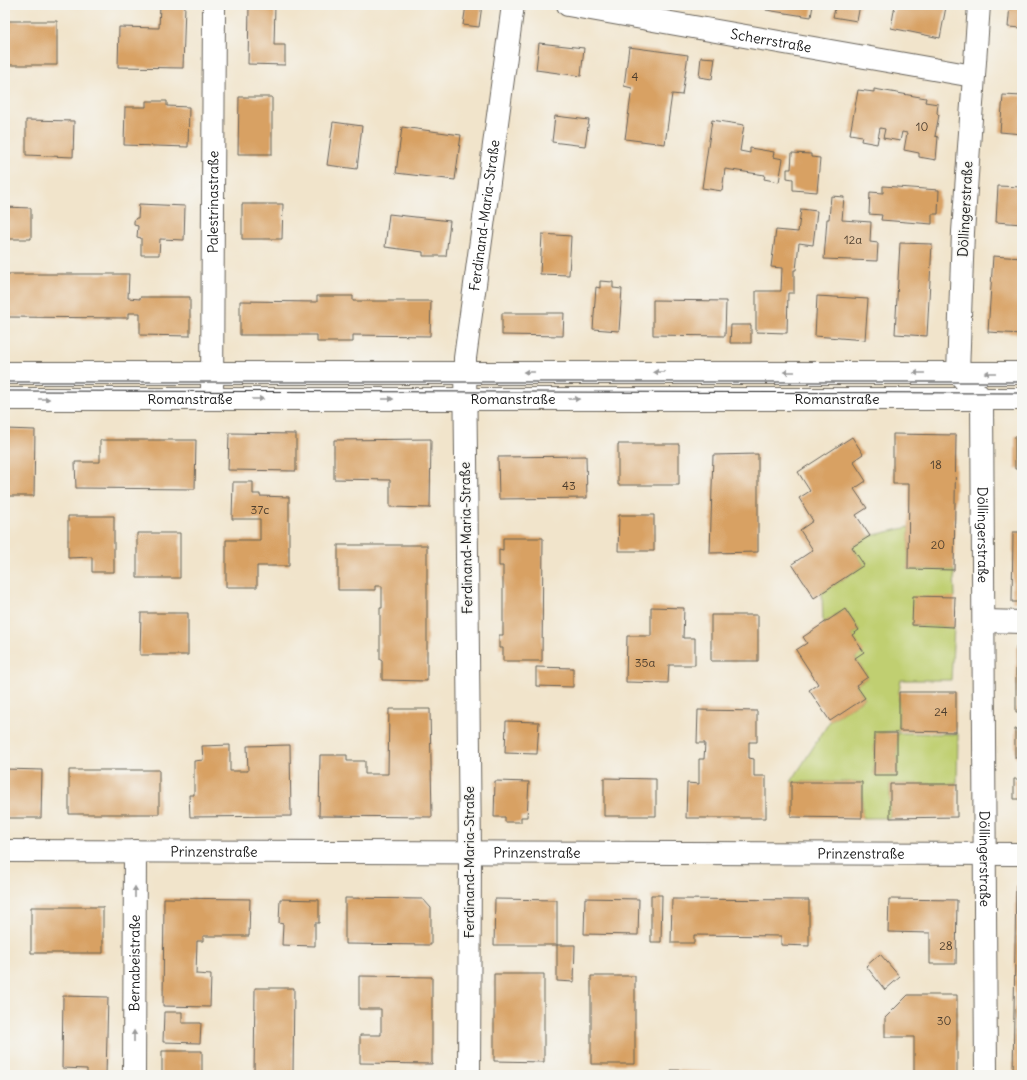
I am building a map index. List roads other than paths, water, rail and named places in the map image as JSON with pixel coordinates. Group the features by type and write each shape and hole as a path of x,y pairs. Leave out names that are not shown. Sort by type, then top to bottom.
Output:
{"street":[{"name":"Palestrinastraße","path":"212,399 214,5"},
{"name":"Ferdinand-Maria-Straße","path":"469,1075 470,853 465,372 514,5"},
{"name":"Scherrstraße","path":"568,5 973,76"},
{"name":"Döllingerstraße","path":"958,373 963,232 979,5"},
{"name":"Romanstraße","path":"5,372 1022,373"},
{"path":"958,373 982,398"},
{"name":"Döllingerstraße","path":"982,398 986,1075"},
{"name":"Romanstraße","path":"5,399 1022,398"},
{"path":"984,621 1022,622"},
{"name":"Prinzenstraße","path":"5,851 1022,854"},
{"name":"Bernabeistraße","path":"134,1075 135,851"}],"tram line":[{"path":"5,382 1022,382"},
{"path":"5,391 1022,393"}]}
